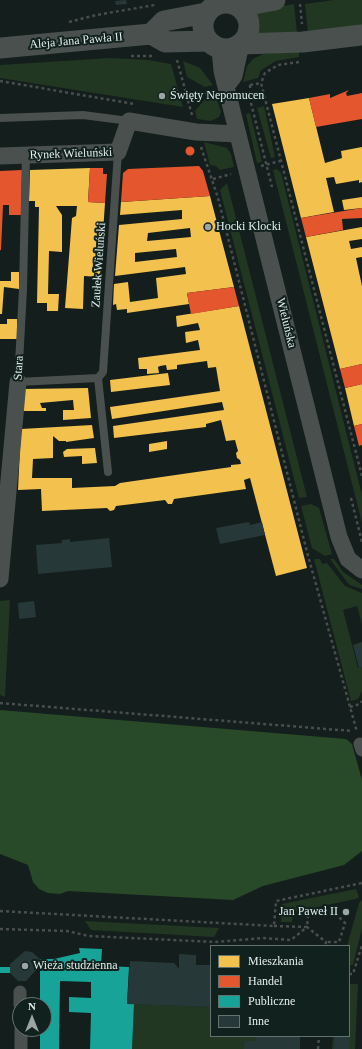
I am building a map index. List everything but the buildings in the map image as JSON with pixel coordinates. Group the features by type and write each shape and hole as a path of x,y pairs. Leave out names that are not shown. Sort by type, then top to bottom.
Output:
{"street":[{"path":"151,34 164,21 225,2 246,5 275,0"},
{"path":"221,88 234,76 241,44 249,32 250,24 246,5"},
{"path":"210,7 202,27 214,45 235,48 241,44 304,42 362,35"},
{"name":"Aleja Jana Pawła II","path":"0,48 151,34 165,42 214,45"},
{"name":"Wieluńska","path":"214,45 222,71 221,88 238,134 339,537 348,559 362,570"},
{"path":"129,121 196,132 238,134"},
{"name":"Rynek Wieluński","path":"0,156 118,152 129,121"},
{"name":"Stara","path":"0,579 18,382"},
{"path":"21,1037 21,1049"}],"lane":[{"path":"0,118 83,115 129,121"},
{"name":"Zaułek Wieluński","path":"108,472 98,378 103,372 118,152"},
{"name":"Stara","path":"18,382 23,289 26,155"},
{"path":"18,382 98,378"}],"path":[{"path":"65,23 96,15 156,4"},
{"path":"300,4 302,26"},
{"path":"124,56 155,56"},
{"path":"174,60 177,60 192,118"},
{"path":"306,61 278,65 265,73 261,83 362,476"},
{"path":"0,81 138,104"},
{"path":"246,86 261,83"},
{"path":"250,85 251,104 272,187"},
{"path":"187,97 221,88"},
{"path":"184,112 191,113"},
{"path":"0,703 359,740 305,545 218,198 204,158"},
{"path":"351,498 362,542"},
{"path":"350,708 360,704 362,701"},
{"path":"274,926 276,901 362,883"},
{"path":"0,911 307,927 326,942 339,942 345,923 334,912 308,916 307,927 291,940 262,938 215,942 90,936 67,931 0,929"},
{"path":"350,974 353,974 362,945"},
{"path":"318,1049 319,1037"}],"green space":[{"path":"334,0 362,0 362,25 308,32 305,4"},
{"path":"294,4 297,33 264,36 256,33 256,13 263,9"},
{"path":"299,50 299,57 276,61 261,70 258,78 243,82 247,66 253,59 263,54"},
{"path":"110,58 148,60 171,64 183,107 0,78 0,65"},
{"path":"183,61 200,68 213,85 205,87 187,77"},
{"path":"216,96 221,112 219,117 211,121 197,119 195,111 206,98"},
{"path":"264,106 275,157 271,158 257,108"},
{"path":"250,113 262,162 257,163 246,114"},
{"path":"204,142 227,148 231,154 234,167 220,170 216,166 210,165"},
{"path":"277,169 281,173 362,495 362,523 273,170"},
{"path":"227,183 307,497 299,498 220,190"},
{"path":"311,504 319,508 332,554 325,556 312,548 301,506"},
{"path":"314,559 320,559 322,564 327,563 345,586 362,593 362,624 357,606 343,610 358,668 362,667 362,691 358,699 351,701"},
{"path":"330,559 334,559 343,572 362,585 362,589 350,585"},
{"path":"10,600 5,697 0,695 0,601"},
{"path":"0,710 346,739 352,744 362,780 362,851 344,865 263,886 233,900 68,891 60,894 48,893 39,889 33,882 28,865 0,854"},
{"path":"356,889 359,897 356,899 293,912 292,922 281,922 282,904"},
{"path":"362,900 362,928 353,965 350,965 350,945 347,945 359,903"},
{"path":"85,921 219,928 214,937 91,930"},
{"path":"350,984 358,984 355,1049 332,1049 333,1037 350,1037"},
{"path":"134,1004 210,1007 210,1037 256,1037 256,1041 244,1041 243,1049 132,1049"}],"place":[{"name":"Święty Nepomucen","path":"162,96"},
{"name":"Hocki Klocki","path":"208,227"},
{"name":"Jan Paweł II","path":"346,912"},
{"name":"Wieża studzienna","path":"25,966"}]}
